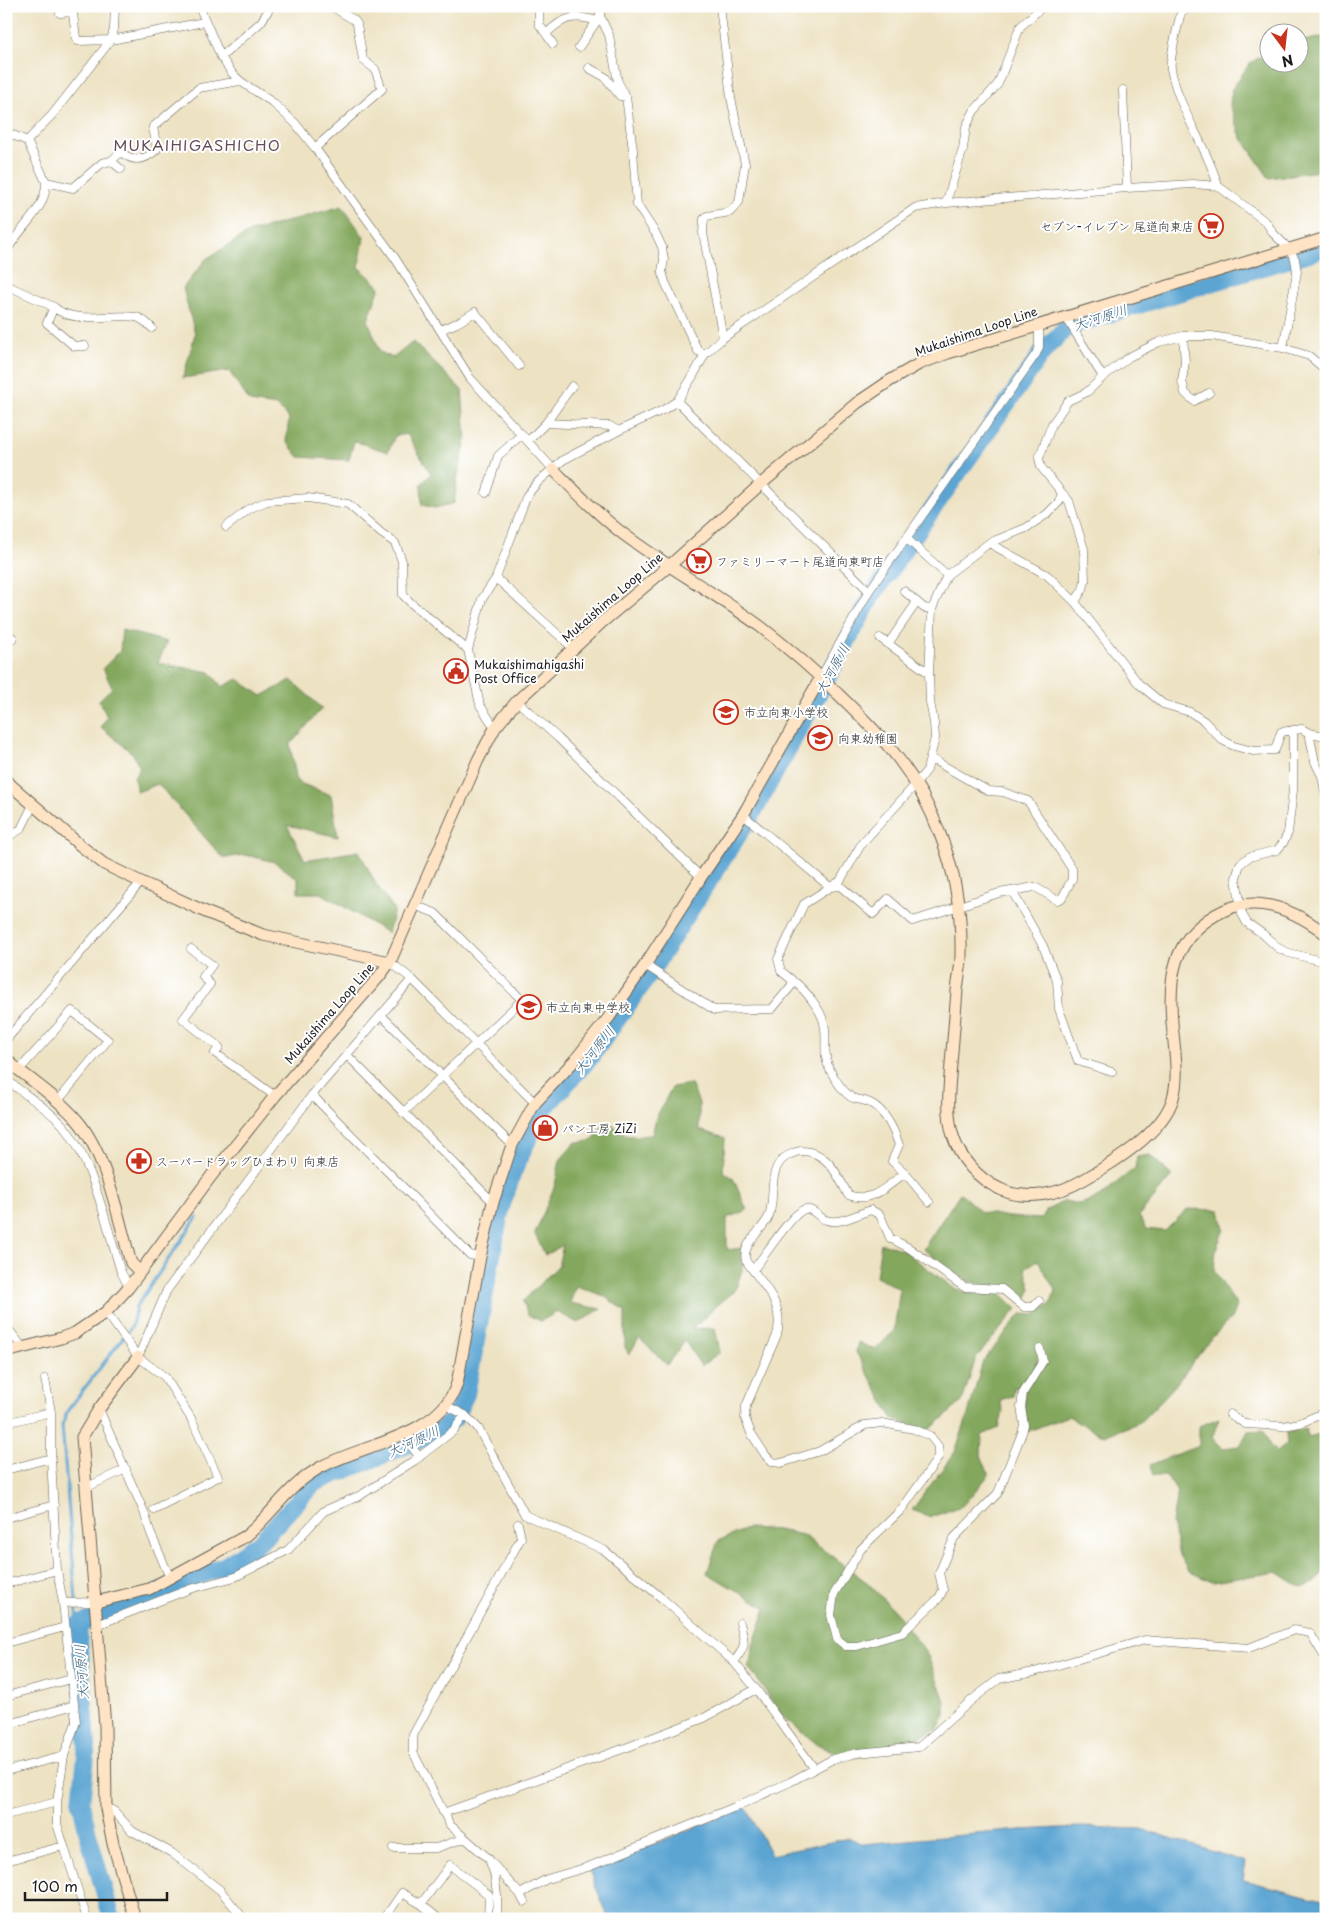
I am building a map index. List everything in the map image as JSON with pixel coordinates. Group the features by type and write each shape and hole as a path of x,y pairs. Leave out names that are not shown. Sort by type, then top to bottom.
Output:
{"street":[{"path":"61,6 60,13 72,9 78,41 111,40 204,22"},
{"path":"27,141 52,115 111,40 114,29 115,6"},
{"path":"199,6 204,22 221,57 232,73 240,82 272,102 295,123 395,258 470,378 553,469 594,510 623,534 760,626 821,677 873,728 904,764 928,803 941,835 951,868 959,906 961,959 948,1095 952,1135 961,1155 971,1168 992,1186 1008,1193 1022,1195 1059,1191 1077,1184 1115,1163 1152,1130 1172,1100 1176,1077 1170,988 1172,972 1178,954 1186,940 1199,926 1213,916 1234,906 1261,904 1286,909 1326,934"},
{"path":"221,57 261,22 272,6"},
{"path":"315,148 382,89 375,69 363,60 357,24 354,20 331,6"},
{"path":"539,6 539,24 553,44"},
{"path":"579,47 599,18 600,6"},
{"path":"720,6 731,98 745,164 739,202 730,212 707,216 704,219 703,233 723,338"},
{"path":"946,203 963,150 966,128 974,111 998,84 1020,27 1043,6"},
{"path":"1186,7 1181,12 1171,67 1188,119 1218,186"},
{"path":"546,34 558,23 575,18 599,18"},
{"path":"599,18 609,35 618,82 626,97 633,150 637,205 662,247 664,260 662,271 665,282 698,351 704,354"},
{"path":"589,68 605,77 620,96 626,97"},
{"path":"46,182 73,188 102,163 111,160 121,152 128,158 140,160 149,156 157,149 153,127 199,88 240,82"},
{"path":"1123,90 1127,188"},
{"path":"6,132 27,141 46,182 46,189 41,204 6,253"},
{"path":"111,160 121,169"},
{"path":"495,728 480,705 468,650 482,599 496,578 527,496 539,481 563,460 665,409 677,401 704,354 723,338 915,208 946,203 1127,188 1193,184 1218,186 1266,222 1273,234 1289,249 1295,259 1297,272 1283,348"},
{"name":"Mukaishima Loop Line","path":"6,1352 62,1338 75,1332 106,1312 128,1287 212,1175 275,1096 390,962 478,760 495,728 517,701 601,623 669,566 761,484 857,403 919,364 1039,324 1069,323 1326,238"},
{"path":"6,284 54,307 59,312 82,317 138,317 152,328"},
{"path":"54,307 47,323 74,346 85,346"},
{"path":"440,330 457,323 475,312 519,366"},
{"path":"1069,323 1103,377"},
{"path":"63,1603 92,1602 149,1589 246,1536 258,1526 294,1485 321,1467 421,1426 449,1407 459,1373 480,1258 494,1202 512,1145 535,1103 575,1060 610,1016 743,815 869,591 1036,354 1039,346 1039,324"},
{"path":"1183,336 1185,362 1182,381 1185,393 1194,401 1209,393"},
{"path":"1075,602 1083,589 1085,581 1084,550 1069,501 1042,467 1039,458 1052,424 1068,401 1087,392 1129,357 1159,342 1183,336 1212,336 1283,348 1309,356 1326,370"},
{"path":"528,441 546,423 572,386"},
{"path":"677,401 869,591"},
{"path":"546,423 610,426 618,431"},
{"path":"486,493 498,456 522,434"},
{"path":"929,1202 905,1173 892,1161 899,1145 893,1128 882,1113 872,1104 852,1097 842,1087 829,1068 824,1052 824,1023 804,990 780,971 778,959 804,904 840,881 862,843 927,770 935,738 930,702 929,672 932,609 947,575 988,543 1026,528 1048,514 1059,502 1062,493"},
{"path":"226,527 249,509 267,501 308,498 348,504 395,543 402,561 404,595 411,603 468,650"},
{"path":"906,538 947,575"},
{"path":"988,543 1047,576 1075,602 1139,684 1163,704 1190,712 1204,721 1222,740 1234,746 1253,751 1275,750 1281,732 1302,729 1309,733 1326,736"},
{"path":"1326,549 1324,553 1326,568"},
{"path":"496,578 574,649"},
{"path":"904,591 924,608 932,609"},
{"path":"888,644 916,602"},
{"path":"880,638 929,672"},
{"path":"517,701 701,876"},
{"path":"1293,730 1293,790 1288,833 1277,850 1249,857 1240,864 1236,878 1242,914 1247,923 1278,948 1289,953 1326,962"},
{"path":"1309,733 1315,762 1322,776 1326,797"},
{"path":"749,820 830,887 840,886 873,914 888,900 913,921 991,895 1035,887 1056,900 1062,898 1072,879 1072,869 1028,801 1003,792 988,791 930,758"},
{"path":"6,781 104,864 141,882 208,913 263,935 390,962 412,979 535,1103"},
{"path":"6,838 21,829 33,805"},
{"path":"6,1040 141,882"},
{"path":"1012,891 1047,954 1057,981 1059,1009 1078,1061 1112,1072"},
{"path":"403,1113 522,1000 435,913 414,905"},
{"path":"191,949 212,965 203,977 210,984 183,1019 219,1047 215,1053 275,1096"},
{"path":"645,965 714,1010 772,1009 793,983"},
{"path":"135,1919 113,1844 106,1809 105,1726 97,1625 92,1602 82,1437 135,1352 167,1290 312,1095 412,979"},
{"path":"19,1070 72,1011 108,1040 58,1101"},
{"path":"381,1015 512,1145"},
{"path":"346,1055 494,1202"},
{"path":"6,1058 58,1101 77,1120 91,1141 100,1158 131,1262 140,1272"},
{"path":"6,1079 60,1122 78,1147 88,1167 121,1272 128,1287"},
{"path":"312,1095 470,1254 480,1258"},
{"path":"905,1173 872,1197 858,1198 848,1195 832,1165 818,1155 799,1151 785,1157 777,1168 773,1179 768,1217 744,1255 746,1261 772,1295 780,1324 777,1336 746,1406 745,1418 751,1433 772,1462 781,1463 820,1451 865,1425 882,1423 914,1429 930,1436 938,1446 938,1458 902,1509 861,1549 834,1594 831,1615 837,1640 846,1646 857,1646 902,1632 939,1598 943,1590 939,1574 954,1538 998,1493 1024,1425 1021,1406 1023,1393 1043,1361 1040,1349"},
{"path":"753,1270 794,1216 804,1209 810,1210 825,1220 837,1222 871,1210 880,1215 890,1238 909,1248 964,1287 1002,1289 1024,1307 1033,1307 1040,1301"},
{"path":"106,1312 135,1352 165,1376 192,1420 218,1477 154,1510"},
{"path":"6,1326 23,1348"},
{"path":"45,1379 52,1412 51,1458 58,1570 76,1722 64,1756 57,1802 57,1824 87,1919"},
{"path":"449,1407 466,1415 478,1428 525,1515 604,1550 734,1662 814,1768"},
{"path":"99,1408 170,1578"},
{"path":"6,1423 52,1412"},
{"path":"1230,1414 1245,1424 1283,1426 1300,1423 1326,1412"},
{"path":"97,1625 190,1589 235,1577 288,1550 324,1511 361,1495 420,1457 453,1431 466,1415"},
{"path":"408,1431 414,1450 420,1457"},
{"path":"6,1470 51,1458"},
{"path":"86,1486 126,1469"},
{"path":"6,1518 54,1505"},
{"path":"518,1524 521,1538 413,1736 413,1752 450,1825 489,1859 520,1894 524,1902"},
{"path":"6,1584 58,1570"},
{"path":"149,1589 154,1604"},
{"path":"734,1662 744,1650 745,1642 740,1623"},
{"path":"6,1643 65,1627"},
{"path":"520,1894 547,1879 588,1867 735,1807 790,1782 833,1759 857,1753 919,1747 973,1699 999,1679 1034,1672 1144,1640 1250,1648 1294,1630 1310,1633 1326,1659"},
{"path":"6,1696 71,1679"},
{"path":"443,1813 704,1718 756,1689"},
{"path":"6,1725 74,1705"},
{"path":"6,1771 64,1756"},
{"path":"6,1815 57,1802"},
{"path":"106,1809 112,1810 132,1831 172,1853 220,1890 244,1919"},
{"path":"393,1848 436,1848 465,1838"},
{"path":"6,1861 64,1846"},
{"path":"489,1859 494,1873 497,1894 496,1919"},
{"path":"421,1904 450,1865 489,1896 488,1919"},
{"path":"384,1919 402,1893 421,1904 439,1919"}],"green space":[{"path":"1326,36 1326,170 1269,178 1241,137 1230,105 1232,89 1250,63 1260,57 1260,72 1310,72 1310,40"},
{"path":"342,206 364,237 359,267 380,287 368,320 380,352 393,358 413,342 462,390 466,439 454,503 435,508 422,505 421,484 431,474 407,434 395,436 388,452 354,441 349,460 299,457 286,441 289,419 277,406 250,402 229,371 183,378 195,334 183,288 206,259 250,232"},
{"path":"122,630 167,642 158,663 210,672 222,687 238,679 262,696 291,680 322,708 290,745 297,782 331,795 338,837 287,825 305,860 359,851 376,884 394,910 388,933 321,893 298,893 298,879 275,862 246,855 223,858 158,784 137,792 134,778 140,768 133,754 101,727 107,717 99,700 112,688 103,668 120,651"},
{"path":"691,1084 699,1103 699,1130 725,1138 723,1171 733,1178 747,1210 727,1218 727,1250 742,1248 742,1270 735,1291 693,1329 715,1328 720,1352 701,1366 685,1341 667,1365 639,1338 629,1355 625,1347 625,1311 604,1296 576,1286 570,1303 601,1309 578,1323 557,1312 541,1321 528,1315 523,1301 558,1266 563,1245 545,1255 535,1234 555,1185 560,1160 576,1142 592,1141 602,1127 614,1126 628,1136 652,1135 656,1118 672,1087"},
{"path":"1150,1155 1172,1176 1139,1216 1146,1229 1165,1231 1187,1209 1220,1210 1224,1229 1216,1249 1214,1271 1237,1306 1233,1316 1212,1338 1173,1388 1140,1422 1104,1436 1068,1416 1026,1432 1024,1391 1022,1386 1014,1388 1013,1396 1000,1400 1003,1412 999,1428 982,1435 981,1455 989,1475 962,1506 931,1517 912,1510 955,1452 983,1361 1021,1314 1034,1315 1051,1303 1055,1290 1038,1260 1025,1268 1031,1288 1026,1300 1008,1286 979,1284 959,1277 923,1249 960,1193 981,1212 1008,1217 1042,1219 1047,1210 1064,1201 1080,1204 1099,1197 1135,1168 1137,1157"},
{"path":"881,1243 901,1249 954,1288 967,1293 1000,1293 1017,1309 976,1358 962,1402 928,1431 893,1419 856,1352 858,1342 875,1350 894,1331 900,1289 876,1277"},
{"path":"1219,1418 1212,1438 1223,1448 1240,1446 1248,1431 1264,1430 1269,1444 1277,1452 1287,1444 1286,1433 1305,1428 1309,1437 1326,1432 1326,1569 1314,1583 1302,1588 1277,1572 1212,1582 1188,1571 1179,1555 1172,1523 1177,1492 1167,1476 1153,1476 1150,1465 1199,1445 1199,1426"},
{"path":"749,1528 778,1530 803,1535 868,1583 901,1618 928,1656 945,1701 945,1715 937,1730 904,1743 853,1758 838,1754 817,1744 783,1717 749,1667 753,1646 766,1608 707,1573 718,1541"}],"water":[{"path":"746,1807 771,1855 849,1838 863,1844 1020,1830 1080,1827 1142,1829 1246,1862 1243,1880 1326,1901 1326,1919 606,1919 608,1917 589,1870"}],"waterway":[{"name":"大河原川","path":"112,1919 81,1803 87,1746 78,1625 226,1565 259,1543 314,1483 435,1434 454,1419 466,1394 501,1207 513,1172 540,1113 589,1059 646,979 755,809 873,594 1045,349 1065,329 1080,323 1326,248"},
{"path":"78,1625 62,1425 68,1410 132,1326 136,1307 197,1217"}],"place":[{"name":"セブン-イレブン 尾道向東店","path":"1211,226"},
{"name":"ファミリーマート尾道向東町店","path":"699,561"},
{"name":"Mukaishimahigashi Post Office","path":"456,671"},
{"name":"市立向東小学校","path":"726,712"},
{"name":"向東幼稚園","path":"820,738"},
{"name":"市立向東中学校","path":"529,1007"},
{"name":"パン工房 ZiZi","path":"545,1128"},
{"name":"スーパードラッグひまわり 向東店","path":"139,1161"}],"district":[{"name":"MUKAIHIGASHICHO","path":"197,144"}]}
